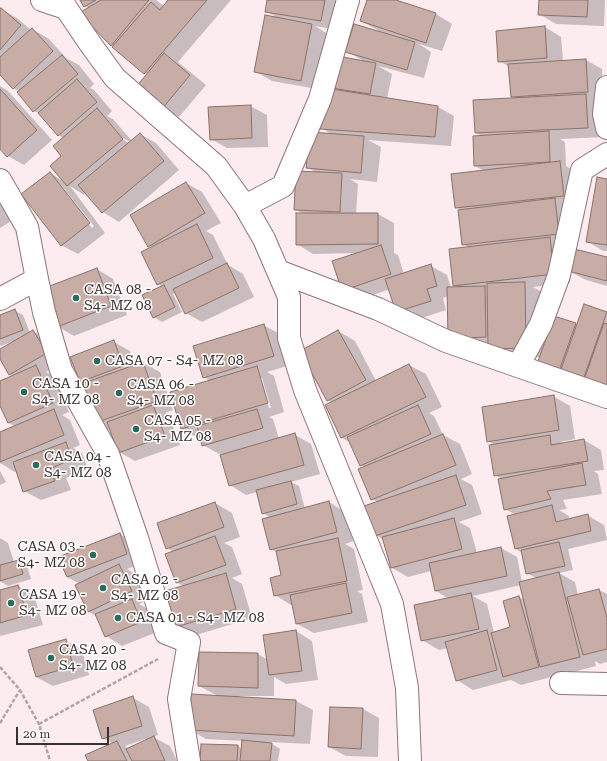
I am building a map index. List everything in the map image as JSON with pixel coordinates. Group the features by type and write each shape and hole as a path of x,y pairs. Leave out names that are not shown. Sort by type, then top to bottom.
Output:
{"street":[{"path":"42,0 64,4 115,78 216,166 245,206 264,239 289,297 289,338 305,390 392,604 407,688 410,761"},
{"path":"245,206 284,186 320,99 348,0"},
{"path":"607,87 604,114 607,128"},
{"path":"518,366 541,324 559,274 582,170 607,154"},
{"path":"0,180 27,227 44,312 62,370 108,454 138,538 166,633 189,642 178,699 189,761"},
{"path":"278,272 378,309 446,341 607,397"},
{"path":"0,299 37,279"},
{"path":"561,683 607,684"}],"path":[{"path":"39,724 189,642"},
{"path":"0,667 20,690 39,724 50,761"},
{"path":"0,723 20,690"}],"building":[{"path":"80,0 96,0 84,7"},
{"path":"101,0 149,0 111,46 79,13"},
{"path":"168,0 207,0 144,74 112,47 151,2 160,10"},
{"path":"267,0 325,0 321,21 265,12"},
{"path":"367,0 396,0 436,13 426,43 360,21"},
{"path":"539,0 588,0 587,17 538,15"},
{"path":"1,8 21,25 0,50 0,9"},
{"path":"265,15 312,24 301,81 254,72"},
{"path":"354,24 415,42 407,70 345,52"},
{"path":"545,26 547,58 498,62 496,31"},
{"path":"32,28 53,51 13,89 0,75 0,57"},
{"path":"164,53 190,75 162,109 136,87"},
{"path":"62,55 78,74 33,112 17,92"},
{"path":"337,56 376,63 370,94 331,88"},
{"path":"586,59 588,92 511,97 508,64"},
{"path":"77,79 97,102 58,136 38,113"},
{"path":"326,88 438,106 435,137 320,129"},
{"path":"0,89 37,130 7,157 0,149"},
{"path":"586,94 588,128 475,133 473,100"},
{"path":"251,105 252,138 210,140 208,107"},
{"path":"97,108 123,139 67,186 50,166 61,156 53,146"},
{"path":"549,131 550,162 474,166 473,136"},
{"path":"310,132 364,136 361,173 306,168"},
{"path":"140,133 164,161 102,213 78,185"},
{"path":"560,161 564,196 455,208 451,174"},
{"path":"296,171 342,173 340,212 294,210"},
{"path":"50,172 90,223 61,246 21,194"},
{"path":"597,177 607,179 607,245 586,242"},
{"path":"186,182 205,213 148,247 130,215"},
{"path":"555,198 559,234 462,245 458,210"},
{"path":"296,213 378,213 378,244 296,245"},
{"path":"197,224 213,258 157,285 141,252"},
{"path":"550,237 554,274 453,286 449,249"},
{"path":"381,245 391,274 342,291 332,261"},
{"path":"574,249 607,257 607,281 568,271"},
{"path":"227,263 239,288 185,314 173,289"},
{"path":"431,264 437,286 427,289 431,301 396,312 385,279"},
{"name":"CASA 08 - S4- MZ 08","path":"97,268 111,306 57,327 42,289"},
{"path":"525,282 526,348 488,349 487,283"},
{"path":"164,285 175,307 153,318 142,295"},
{"path":"485,286 486,337 448,339 447,287"},
{"path":"584,304 607,312 583,380 560,372"},
{"path":"15,309 23,330 0,339 0,315"},
{"path":"554,316 576,323 559,371 537,364"},
{"path":"604,323 607,324 607,388 584,380"},
{"path":"264,324 274,356 203,378 193,346"},
{"path":"33,330 47,353 9,375 0,359 0,349"},
{"path":"338,330 366,380 327,401 300,351"},
{"name":"CASA 07 - S4- MZ 08","path":"114,340 123,366 80,382 70,357"},
{"name":"CASA 06 - S4- MZ 08","path":"143,362 157,401 95,423 81,384"},
{"path":"409,364 426,397 341,438 325,405"},
{"name":"CASA 10 - S4- MZ 08","path":"36,365 53,403 8,423 0,406 0,381"},
{"path":"257,366 268,403 181,429 170,392"},
{"path":"554,395 559,430 487,442 482,407"},
{"name":"CASA 05 - S4- MZ 08","path":"153,405 165,436 118,453 107,422"},
{"path":"418,405 431,434 360,466 347,437"},
{"path":"54,409 64,435 0,462 0,432"},
{"path":"257,409 263,428 202,446 197,426"},
{"path":"295,433 304,465 229,486 220,455"},
{"path":"443,434 456,465 371,500 358,469"},
{"path":"550,435 551,445 584,439 588,461 494,476 489,445"},
{"name":"CASA 04 - S4- MZ 08","path":"66,442 72,459 50,469 55,481 23,492 13,462"},
{"path":"582,463 586,485 547,491 551,499 504,510 498,479"},
{"path":"456,475 466,505 375,536 364,506"},
{"path":"291,481 297,504 262,514 256,490"},
{"path":"329,501 337,532 270,550 262,519"},
{"path":"215,502 224,527 166,549 157,523"},
{"path":"552,505 556,522 588,514 591,531 515,549 507,516"},
{"path":"454,518 462,549 391,568 382,537"},
{"name":"CASA 03 - S4- MZ 08","path":"120,533 127,554 67,577 58,557"},
{"path":"215,536 226,565 176,583 165,554"},
{"path":"338,538 347,581 274,596 270,578 281,575 276,551"},
{"path":"559,542 565,566 526,574 521,550"},
{"path":"501,547 507,576 435,591 429,563"},
{"path":"19,560 23,574 0,581 0,565"},
{"name":"CASA 02 - S4- MZ 08","path":"119,564 132,591 88,612 75,585"},
{"path":"559,572 580,657 540,667 519,582"},
{"path":"226,573 236,609 176,627 165,591"},
{"path":"346,583 352,613 296,624 290,595"},
{"name":"CASA 19 - S4- MZ 08","path":"18,585 27,615 0,623 0,590"},
{"path":"599,589 607,618 607,649 583,655 567,597"},
{"path":"471,593 479,629 421,641 414,605"},
{"path":"519,596 539,667 503,677 491,633 510,627 503,601"},
{"name":"CASA 01 - S4- MZ 08","path":"132,599 141,622 105,637 95,614"},
{"path":"296,630 302,671 269,675 263,635"},
{"path":"487,630 497,670 456,681 445,642"},
{"name":"CASA 20 - S4- MZ 08","path":"66,639 73,666 36,677 28,650"},
{"path":"199,652 258,653 258,688 198,686"},
{"path":"191,694 296,700 294,736 189,730"},
{"path":"133,696 142,726 102,739 93,710"},
{"path":"330,707 363,708 361,749 328,747"},
{"path":"154,736 165,761 132,761 126,749"},
{"path":"242,740 272,743 270,761 240,761"},
{"path":"117,741 127,761 88,761 85,755"},
{"path":"201,744 238,745 237,761 200,761"}],"place":[{"name":"CASA 08 - S4- MZ 08","path":"76,298"},
{"name":"CASA 07 - S4- MZ 08","path":"97,361"},
{"name":"CASA 10 - S4- MZ 08","path":"24,392"},
{"name":"CASA 06 - S4- MZ 08","path":"119,393"},
{"name":"CASA 05 - S4- MZ 08","path":"136,429"},
{"name":"CASA 04 - S4- MZ 08","path":"36,465"},
{"name":"CASA 03 - S4- MZ 08","path":"93,555"},
{"name":"CASA 02 - S4- MZ 08","path":"103,588"},
{"name":"CASA 19 - S4- MZ 08","path":"11,603"},
{"name":"CASA 01 - S4- MZ 08","path":"118,618"},
{"name":"CASA 20 - S4- MZ 08","path":"51,658"}]}
